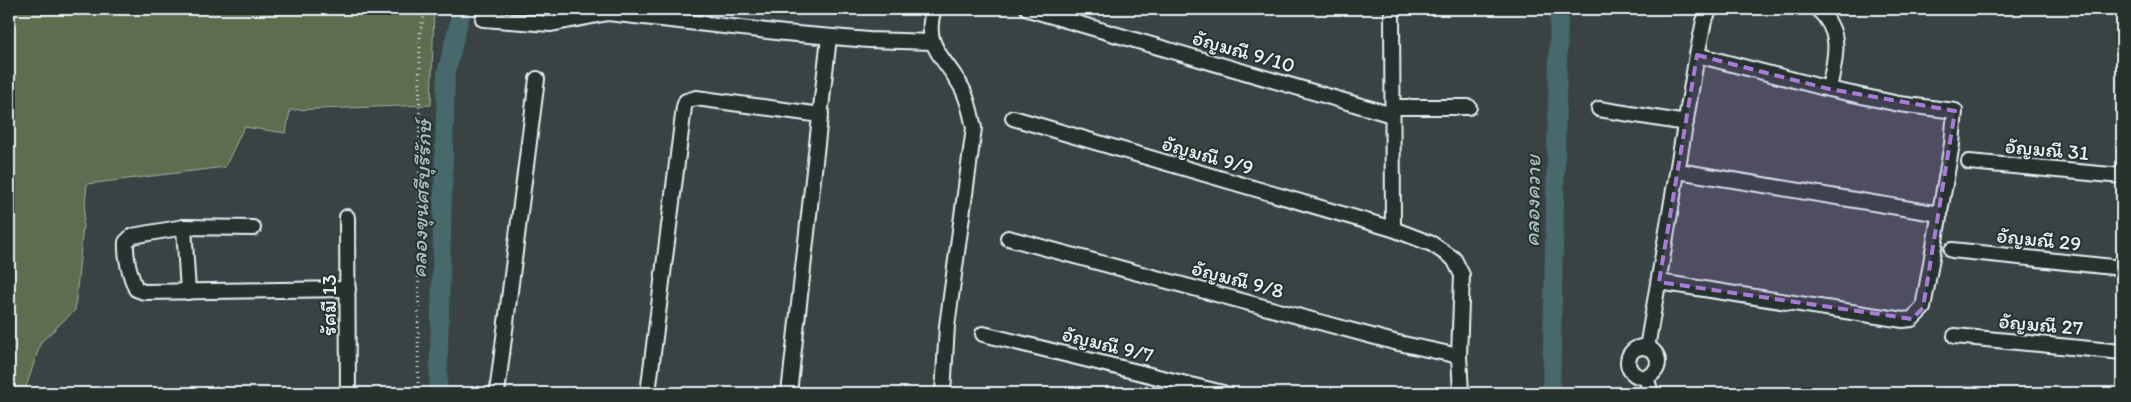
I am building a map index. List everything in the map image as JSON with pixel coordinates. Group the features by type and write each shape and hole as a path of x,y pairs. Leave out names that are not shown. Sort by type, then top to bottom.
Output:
{"street":[{"path":"934,9 930,20 932,42 962,89 970,107 974,128 947,326 943,393"},
{"name":"อัญมณี 9/10","path":"1028,9 1392,111 1469,108"},
{"path":"1392,9 1392,229"},
{"path":"1647,348 1697,55 1704,21 1710,9"},
{"path":"1818,9 1826,17 1835,35 1836,53 1829,89"},
{"path":"483,19 551,24 594,14 608,13 829,36 932,42"},
{"path":"789,393 829,36"},
{"path":"1659,282 1903,320 1912,319 1923,308 1952,144 1955,111 1899,104 1829,89 1697,55"},
{"path":"496,393 537,79"},
{"path":"648,393 686,101 696,98 821,115"},
{"path":"1599,109 1686,123"},
{"name":"อัญมณี 9/9","path":"1013,118 1392,229 1432,244 1454,259 1462,275 1459,356 1461,393"},
{"name":"อัญมณี 31","path":"1969,162 2122,176"},
{"path":"1678,171 1940,214"},
{"name":"รัศมี 13","path":"347,217 348,393"},
{"path":"253,228 184,227 132,236 126,242 126,249 136,289 144,292 188,292 348,289"},
{"path":"184,227 188,292"},
{"name":"อัญมณี 9/8","path":"1008,238 1394,342 1459,356"},
{"name":"อัญมณี 29","path":"1952,250 2122,268"},
{"name":"อัญมณี 9/7","path":"983,334 1223,393"},
{"name":"อัญมณี 27","path":"1955,336 2122,352"},
{"path":"1637,348 1647,348 1655,353 1658,362 1654,372 1646,377 1640,377 1631,372 1627,363 1630,354 1637,348"},
{"path":"1646,377 1651,393"}],"path":[{"path":"418,393 420,31 426,9"}],"highlighted area":[{"path":"1697,55 1829,89 1955,111 1923,308 1912,319 1659,282"}],"green space":[{"path":"9,9 434,9 431,105 290,110 286,133 244,127 225,167 87,184 75,310 41,342 24,393 9,393"}],"waterway":[{"name":"คลองขุนศรีบุรีรักษ์","path":"438,393 446,74 462,9"},
{"name":"คลองควาย","path":"1551,393 1559,9"}]}
